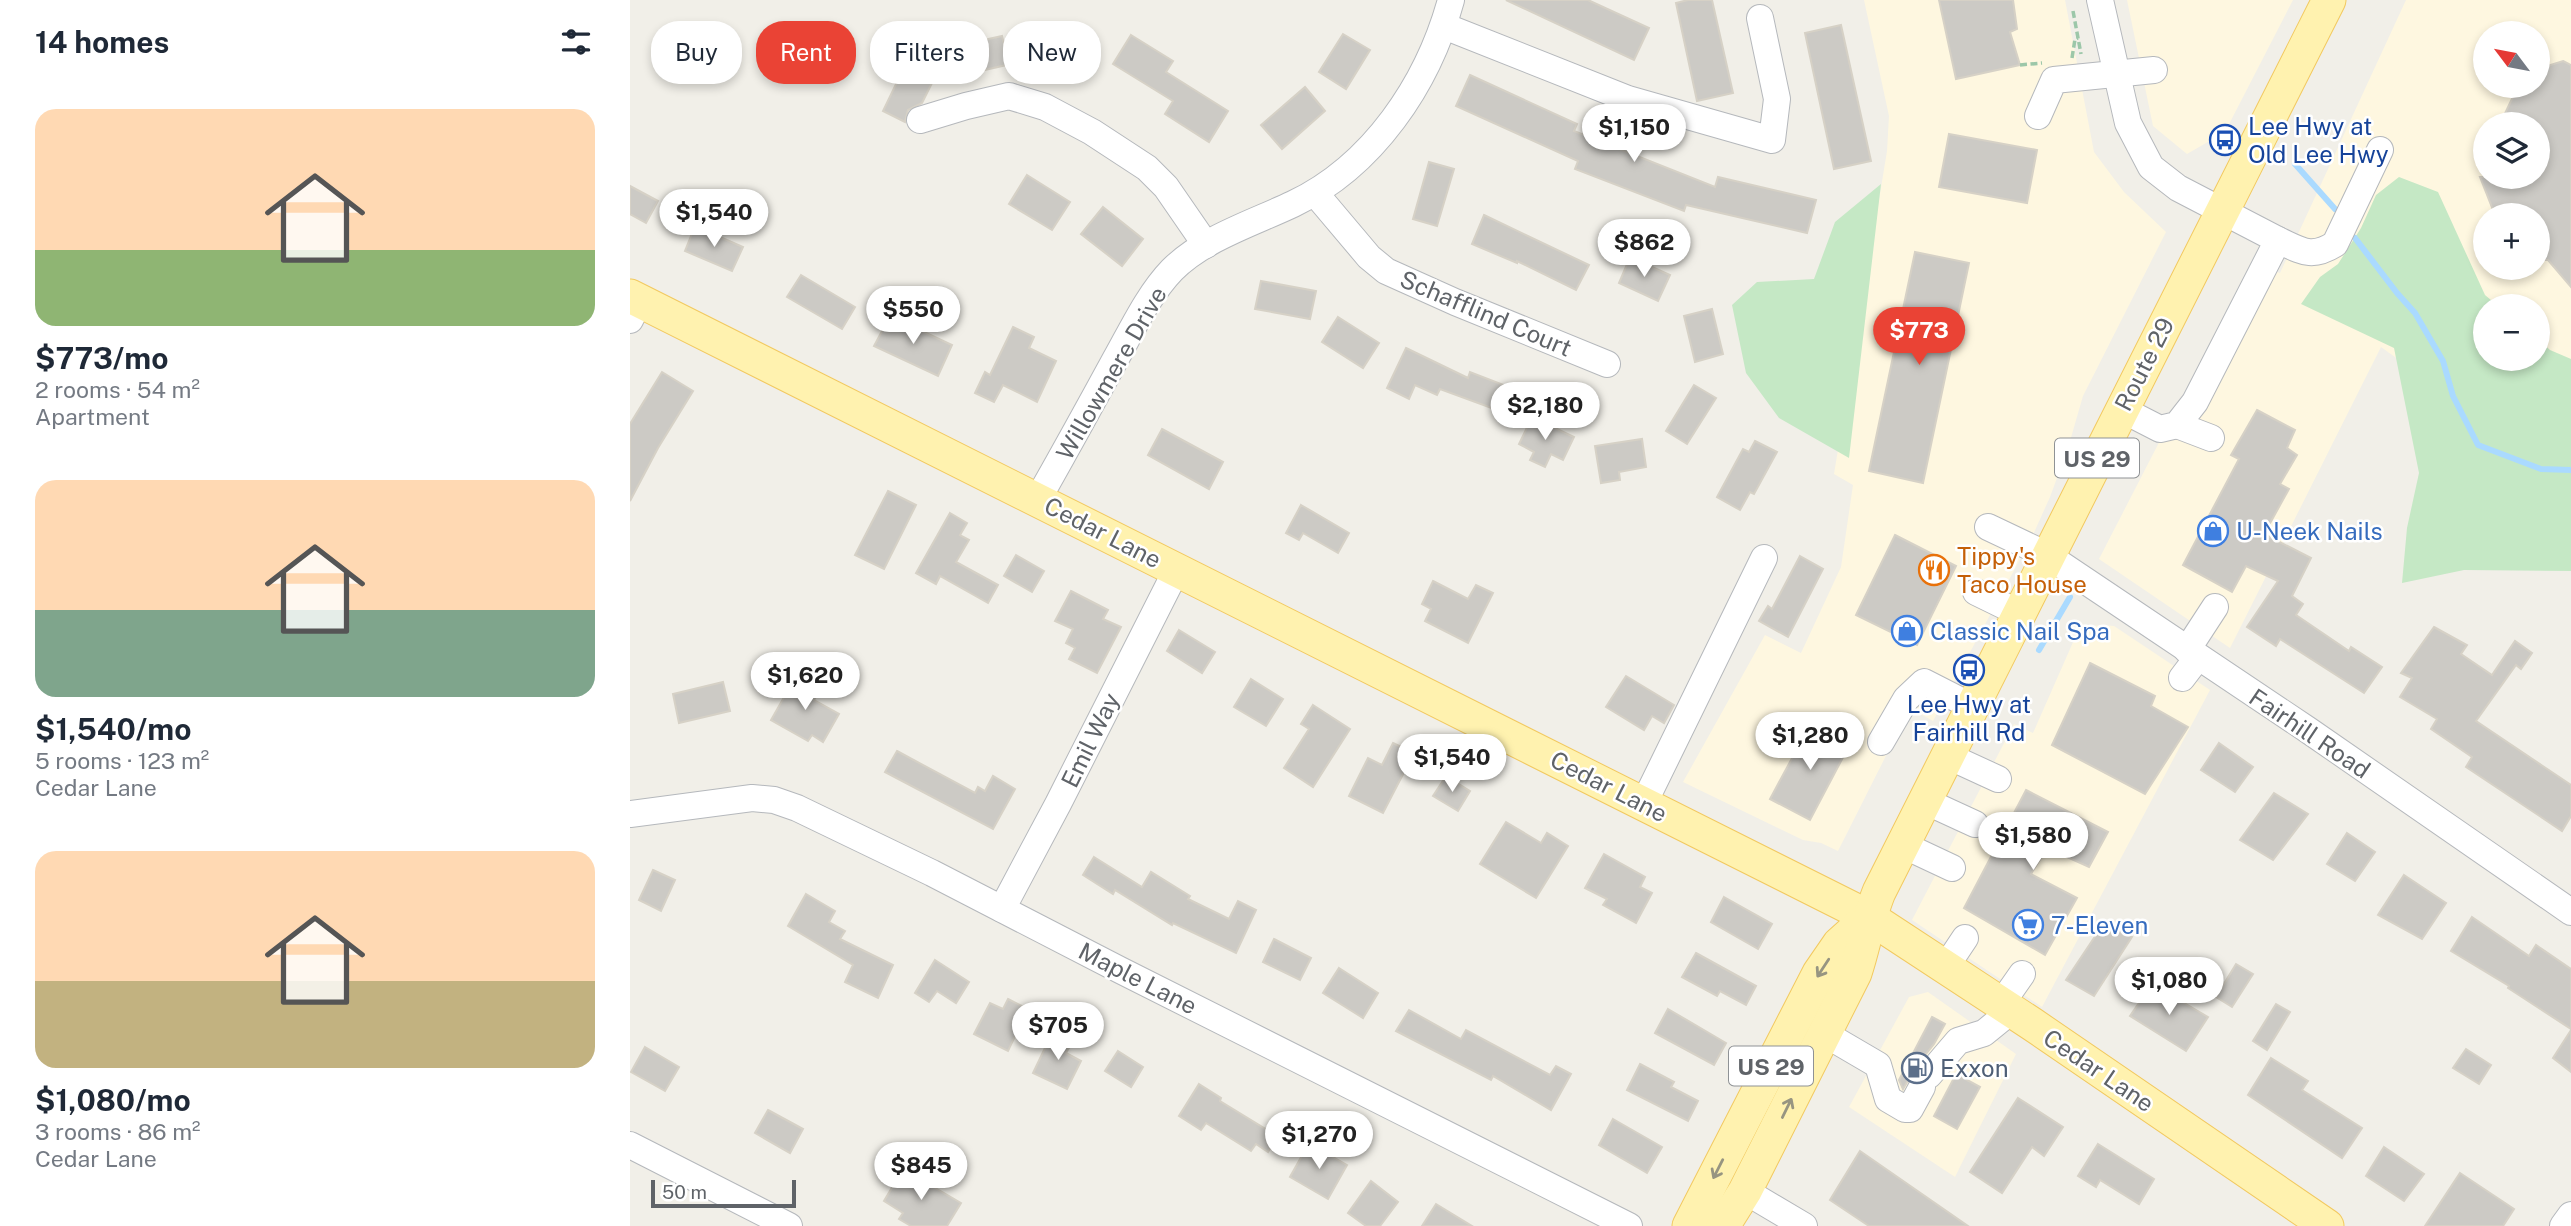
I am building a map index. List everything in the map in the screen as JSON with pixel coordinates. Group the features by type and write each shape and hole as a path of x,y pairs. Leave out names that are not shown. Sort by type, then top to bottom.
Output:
{"main road":[{"name":"Route 29","path":"1723,1226 1745,1191 1855,973 1868,918 1903,845 2329,0"},
{"name":"Cedar Lane","path":"633,305 1038,499 1868,918 2006,1008 2327,1226"},
{"name":"Route 29","path":"1689,1226 1819,973 1839,944 1868,918"}],"street":[{"name":"Willowmere Drive","path":"1038,499 1158,288 1184,260 1206,245 1315,192 1360,157 1385,130 1411,92 1444,26 1451,0"},
{"path":"2100,0 2128,123 2151,167 2178,188 2306,253 2322,252 2335,244 2380,150"},
{"path":"1444,26 1628,99 1772,140 1777,99 1760,18"},
{"path":"2038,116 2054,80 2154,70"},
{"path":"920,120 1009,96 1045,107 1092,132 1147,168 1166,187 1206,245"},
{"name":"Schafflind Court","path":"1315,192 1369,257 1386,271 1416,286 1606,364"},
{"path":"2177,425 2194,402 2278,240"},
{"path":"2121,409 2160,429 2177,425 2211,438"},
{"name":"Fairhill Road","path":"1988,527 2047,555 2088,597 2192,653 2571,912"},
{"path":"1644,803 1765,558"},
{"name":"Emil Way","path":"1002,909 1177,569"},
{"path":"1976,592 2019,613"},
{"path":"2182,678 2215,607"},
{"path":"1881,742 1906,699 1924,682 1973,707"},
{"path":"1948,756 1998,779"},
{"name":"Maple Lane","path":"630,814 752,798 774,800 829,822 1629,1226"},
{"path":"1925,801 1975,824"},
{"path":"1903,845 1951,868"},
{"path":"1945,968 1965,938"},
{"path":"1825,1034 1878,1065 1888,1099 1910,1109 1926,1081 1958,1041 1984,1033 2006,1008 2022,975"},
{"path":"630,1145 789,1226"},
{"path":"1745,1191 1804,1226"},
{"path":"2563,1226 2571,1215"}],"path":[{"path":"2073,11 2081,57"}],"shaded area":[{"path":"1864,0 2065,0 2094,152 2124,192 2166,232 2083,396 2068,448 2032,537 1933,721 1910,708 1838,851 1821,843 1803,840 1683,782 1765,635 1801,653 1841,567 1853,485 1834,474 1887,151 1889,116"},
{"path":"2127,0 2293,0 2225,132 2187,154 2153,126"},
{"path":"2406,0 2571,0 2571,451 2540,462 2381,347 2230,648 2099,559 2168,425 2263,267 2280,273"},
{"path":"2092,626 2114,626 2210,690 2042,1007 1912,920 2014,724 2033,733 2074,640"},
{"path":"1928,992 2016,1054 1955,1177 1849,1107 1909,997"}],"green space":[{"path":"2399,177 2438,192 2473,269 2473,280 2478,280 2485,294 2473,294 2473,371 2550,371 2550,350 2571,359 2571,571 2464,570 2402,583 2407,528 2419,473 2394,348 2301,304 2320,277 2338,264 2361,228 2376,195"},
{"path":"1881,184 1849,458 1779,418 1746,373 1732,305 1757,282 1814,279 1835,222"}],"building":[{"path":"1506,0 1588,0 1649,28 1634,60"},
{"path":"1712,0 1733,93 1697,101 1676,3"},
{"path":"1939,0 2013,0 2017,29 2010,32 2020,65 1956,79"},
{"path":"1841,25 1871,161 1834,169 1805,33"},
{"path":"1343,34 1370,50 1346,89 1319,72"},
{"path":"1131,35 1173,61 1166,72 1228,111 1209,142 1165,114 1173,101 1113,64"},
{"path":"1002,36 1003,66 989,69 989,39"},
{"path":"2563,61 2571,65 2571,287 2550,262 2550,203 2490,203 2485,189 2550,189 2550,112 2506,112 2512,98 2550,98 2550,65"},
{"path":"1470,75 1577,124 1574,131 1715,187 1718,177 1816,200 1807,233 1686,205 1684,211 1575,169 1578,161 1456,106"},
{"path":"896,84 932,84 922,103 908,110 905,122 883,111"},
{"path":"1305,87 1325,111 1282,149 1261,125"},
{"path":"1949,134 2037,150 2027,203 1939,187"},
{"path":"1429,162 1454,169 1437,226 1413,219"},
{"path":"1027,175 1070,202 1052,230 1009,204"},
{"path":"630,186 658,201 646,223 630,214"},
{"path":"1103,207 1143,239 1122,266 1081,234"},
{"path":"1484,215 1589,265 1576,290 1517,261 1472,244"},
{"path":"695,226 743,247 732,271 685,251"},
{"path":"1915,252 1969,263 1923,483 1869,471"},
{"path":"1630,257 1670,275 1658,301 1619,283"},
{"path":"801,275 855,307 842,329 787,297"},
{"path":"1261,281 1316,291 1310,319 1255,309"},
{"path":"1712,309 1723,354 1695,362 1684,316"},
{"path":"890,316 952,345 938,376 874,346"},
{"path":"1338,317 1379,343 1363,368 1322,342"},
{"path":"1013,327 1034,337 1029,348 1056,361 1037,402 1003,385 994,402 975,393 985,372 990,375"},
{"path":"1406,348 1468,378 1470,372 1514,389 1505,413 1440,389 1437,395 1415,385 1409,399 1387,388"},
{"path":"662,372 693,391 630,501 630,424"},
{"path":"1694,385 1716,398 1687,444 1666,431"},
{"path":"2257,410 2295,430 2287,448 2297,455 2280,484 2289,489 2264,534 2311,558 2292,596 2303,604 2296,615 2349,651 2351,647 2382,667 2364,693 2280,639 2276,646 2247,627 2278,581 2246,566 2232,592 2183,565 2239,459 2231,455"},
{"path":"1532,417 1574,437 1563,460 1551,454 1545,467 1530,460 1534,452 1519,444"},
{"path":"1162,429 1223,462 1209,489 1148,455"},
{"path":"1642,439 1646,467 1619,472 1620,480 1601,483 1595,446"},
{"path":"1755,441 1777,452 1754,494 1750,492 1740,510 1717,497 1743,449 1749,452"},
{"path":"888,491 916,505 884,569 855,555"},
{"path":"1301,505 1349,533 1338,553 1303,533 1299,540 1286,533"},
{"path":"950,513 967,523 960,535 969,540 956,562 998,585 988,603 940,576 936,584 916,573"},
{"path":"1895,535 1956,566 1917,645 1856,615"},
{"path":"1016,555 1044,571 1032,592 1004,576"},
{"path":"1800,556 1823,569 1788,637 1759,621 1768,606 1772,609"},
{"path":"1433,581 1468,599 1476,585 1493,593 1468,643 1425,621 1431,609 1422,604"},
{"path":"1071,591 1108,610 1103,619 1121,627 1097,673 1069,659 1075,648 1066,643 1073,629 1055,621"},
{"path":"2434,627 2467,645 2461,654 2492,675 2515,641 2532,653 2521,669 2516,665 2476,721 2571,785 2571,816 2562,831 2466,767 2472,757 2431,729 2437,719 2400,697 2412,678 2401,673"},
{"path":"1179,630 1215,652 1202,673 1167,651"},
{"path":"2090,663 2155,696 2151,706 2188,727 2145,794 2052,745"},
{"path":"796,676 820,690 814,700 839,714 823,742 812,735 808,741 771,720"},
{"path":"1626,676 1674,705 1664,723 1652,716 1644,730 1606,707"},
{"path":"1251,679 1283,699 1266,726 1234,707"},
{"path":"723,682 730,711 679,723 673,694"},
{"path":"1313,705 1350,729 1313,787 1284,768 1309,729 1301,724"},
{"path":"1811,723 1850,744 1810,820 1770,799"},
{"path":"1393,743 1414,753 1383,813 1349,796 1368,758 1382,765"},
{"path":"2219,743 2253,767 2235,792 2201,770"},
{"path":"897,751 975,793 978,787 985,791 993,776 1015,789 993,829 885,772"},
{"path":"1446,776 1470,791 1458,811 1433,796"},
{"path":"2026,790 2108,832 2089,867 2047,848 2031,874 2077,898 2045,955 1964,908"},
{"path":"2274,793 2308,814 2273,860 2240,840"},
{"path":"1506,822 1541,843 1547,833 1568,846 1536,898 1480,864"},
{"path":"2347,833 2375,852 2355,881 2327,864"},
{"path":"1604,854 1645,877 1640,887 1652,893 1636,923 1603,905 1607,899 1585,888"},
{"path":"1094,857 1142,887 1151,872 1190,896 1188,899 1229,919 1238,901 1256,910 1236,953 1173,923 1172,925 1115,890 1113,894 1083,875"},
{"path":"653,870 675,880 661,911 639,900"},
{"path":"2404,875 2446,903 2422,939 2378,915"},
{"path":"806,894 835,911 829,922 845,931 840,939 893,965 878,998 845,982 853,965 788,926"},
{"path":"1724,897 1772,924 1758,949 1711,922"},
{"path":"2472,917 2529,956 2536,945 2571,969 2571,1029 2508,988 2509,986 2451,951"},
{"path":"2104,923 2132,937 2094,996 2066,980"},
{"path":"1274,939 1311,958 1300,980 1263,962"},
{"path":"1696,953 1756,986 1746,1005 1720,991 1717,996 1682,977"},
{"path":"935,960 969,982 956,1003 937,991 929,1002 915,993"},
{"path":"2236,964 2253,974 2232,1007 2216,997"},
{"path":"1339,968 1378,993 1363,1018 1323,993"},
{"path":"2152,984 2208,1017 2186,1051 2130,1016"},
{"path":"1008,999 1028,1009 1008,1051 974,1034 990,1003 1003,1009"},
{"path":"2276,1004 2290,1012 2267,1050 2253,1041"},
{"path":"1668,1009 1726,1043 1714,1065 1655,1033"},
{"path":"1409,1010 1461,1039 1466,1030 1550,1075 1556,1066 1571,1074 1551,1110 1493,1076 1491,1080 1396,1031"},
{"path":"1932,1017 1945,1024 1903,1089 1899,1080"},
{"path":"2571,1030 2571,1072 2553,1058"},
{"path":"1053,1031 1073,1041 1066,1053 1081,1061 1067,1089 1033,1073"},
{"path":"645,1047 679,1067 665,1091 631,1072"},
{"path":"2466,1049 2491,1065 2479,1084 2453,1068"},
{"path":"1118,1051 1143,1067 1131,1087 1105,1071"},
{"path":"2271,1058 2308,1081 2302,1090 2362,1128 2342,1158 2248,1095"},
{"path":"1640,1064 1674,1082 1671,1087 1698,1101 1688,1121 1627,1090"},
{"path":"1956,1074 1980,1087 1957,1129 1934,1116"},
{"path":"1199,1084 1221,1098 1220,1101 1277,1136 1268,1152 1256,1144 1251,1151 1206,1123 1201,1130 1179,1116"},
{"path":"2018,1098 2063,1127 2044,1156 2032,1147 2002,1193 1970,1172"},
{"path":"768,1110 803,1129 790,1153 755,1133"},
{"path":"1613,1119 1662,1147 1647,1173 1599,1145"},
{"path":"1309,1143 1347,1165 1328,1199 1290,1177"},
{"path":"2098,1144 2154,1179 2139,1204 2100,1180 2096,1187 2078,1176"},
{"path":"2384,1147 2424,1174 2404,1201 2366,1176"},
{"path":"1860,1151 1968,1226 1869,1226 1830,1200"},
{"path":"903,1169 961,1203 947,1226 911,1226 899,1219 903,1213 884,1201"},
{"path":"2460,1173 2514,1209 2503,1226 2425,1226"},
{"path":"1371,1181 1398,1202 1380,1226 1366,1226 1348,1213"},
{"path":"1436,1204 1472,1226 1422,1226"}],"waterway":[{"path":"2295,164 2335,209"},
{"path":"2355,238 2415,313 2443,361 2453,396 2478,445 2541,469 2571,470"},
{"path":"2039,650 2070,597"}],"place":[{"name":"Lee Hwy at Old Lee Hwy","path":"2225,140"},
{"name":"U-Neek Nails","path":"2213,531"},
{"name":"Tippy's Taco House","path":"1934,570"},
{"name":"Classic Nail Spa","path":"1907,631"},
{"name":"Lee Hwy at Fairhill Rd","path":"1969,670"},
{"name":"7-Eleven","path":"2028,925"},
{"name":"Exxon","path":"1917,1068"}]}
